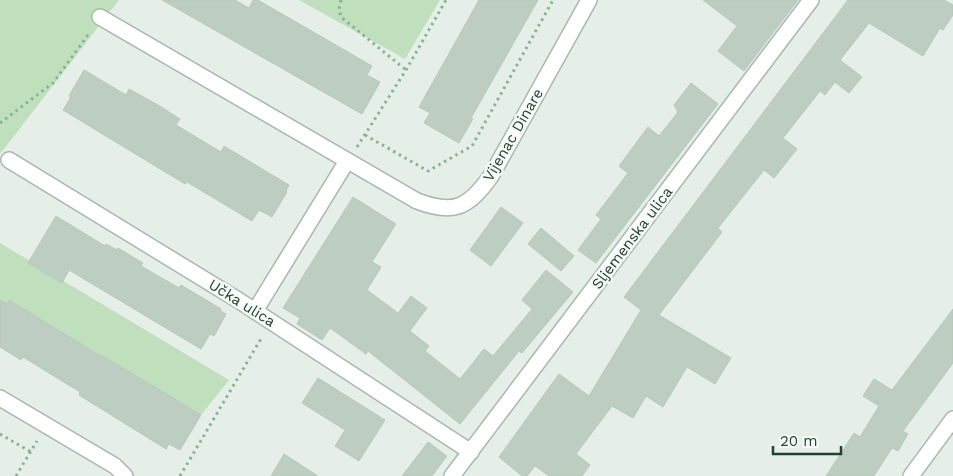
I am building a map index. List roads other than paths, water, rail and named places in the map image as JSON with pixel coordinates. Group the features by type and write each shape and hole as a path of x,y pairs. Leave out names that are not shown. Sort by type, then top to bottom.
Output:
{"street":[{"name":"Vijenac Dinare","path":"100,17 416,200 434,207 450,208 466,204 480,193 492,176 589,0"},
{"name":"Sljemenska ulica","path":"452,476 811,0"},
{"name":"Učka ulica","path":"9,160 271,321 470,452"},
{"path":"255,311 347,161"},
{"path":"0,398 114,466 125,476"},
{"path":"912,476 953,420"}]}
